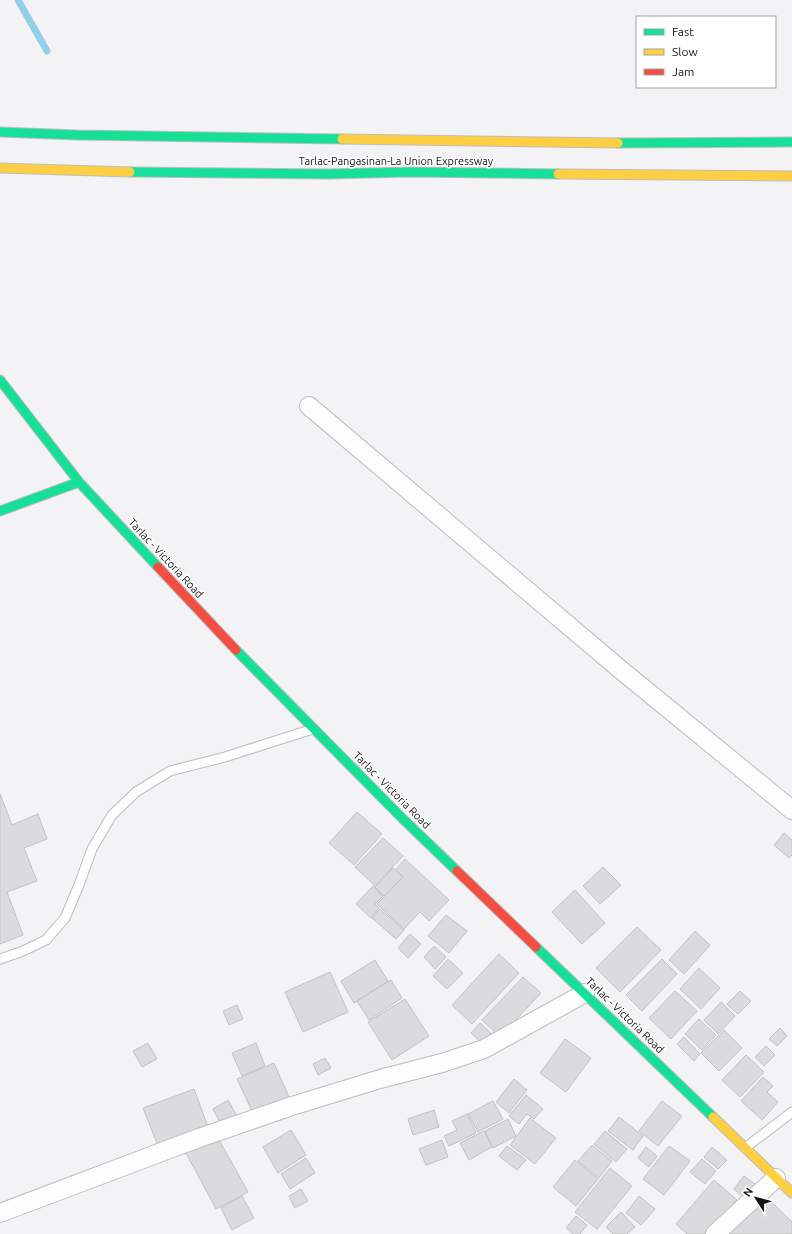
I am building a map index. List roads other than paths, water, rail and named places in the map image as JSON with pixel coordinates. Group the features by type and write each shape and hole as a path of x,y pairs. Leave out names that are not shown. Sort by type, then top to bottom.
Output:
{"main road":[{"name":"Tarlac-Pangasinan-La Union Expressway","path":"0,132 77,135 610,143 792,142"},
{"name":"Tarlac-Pangasinan-La Union Expressway","path":"0,168 76,171 328,174 410,172 792,176"},
{"name":"Tarlac - Victoria Road","path":"0,380 79,482 222,636 403,819 585,992 792,1193"},
{"path":"0,511 79,482"}],"street":[{"path":"309,406 615,665 792,810"},
{"path":"0,1213 196,1139 285,1109 380,1079 442,1063 484,1050 585,992"},
{"path":"715,1234 776,1178"}],"lane":[{"path":"0,959 23,951 46,940 65,918 92,849 112,815 136,792 170,771 314,729"},
{"path":"745,1148 792,1112"}],"waterway":[{"path":"18,0 47,51"}]}
